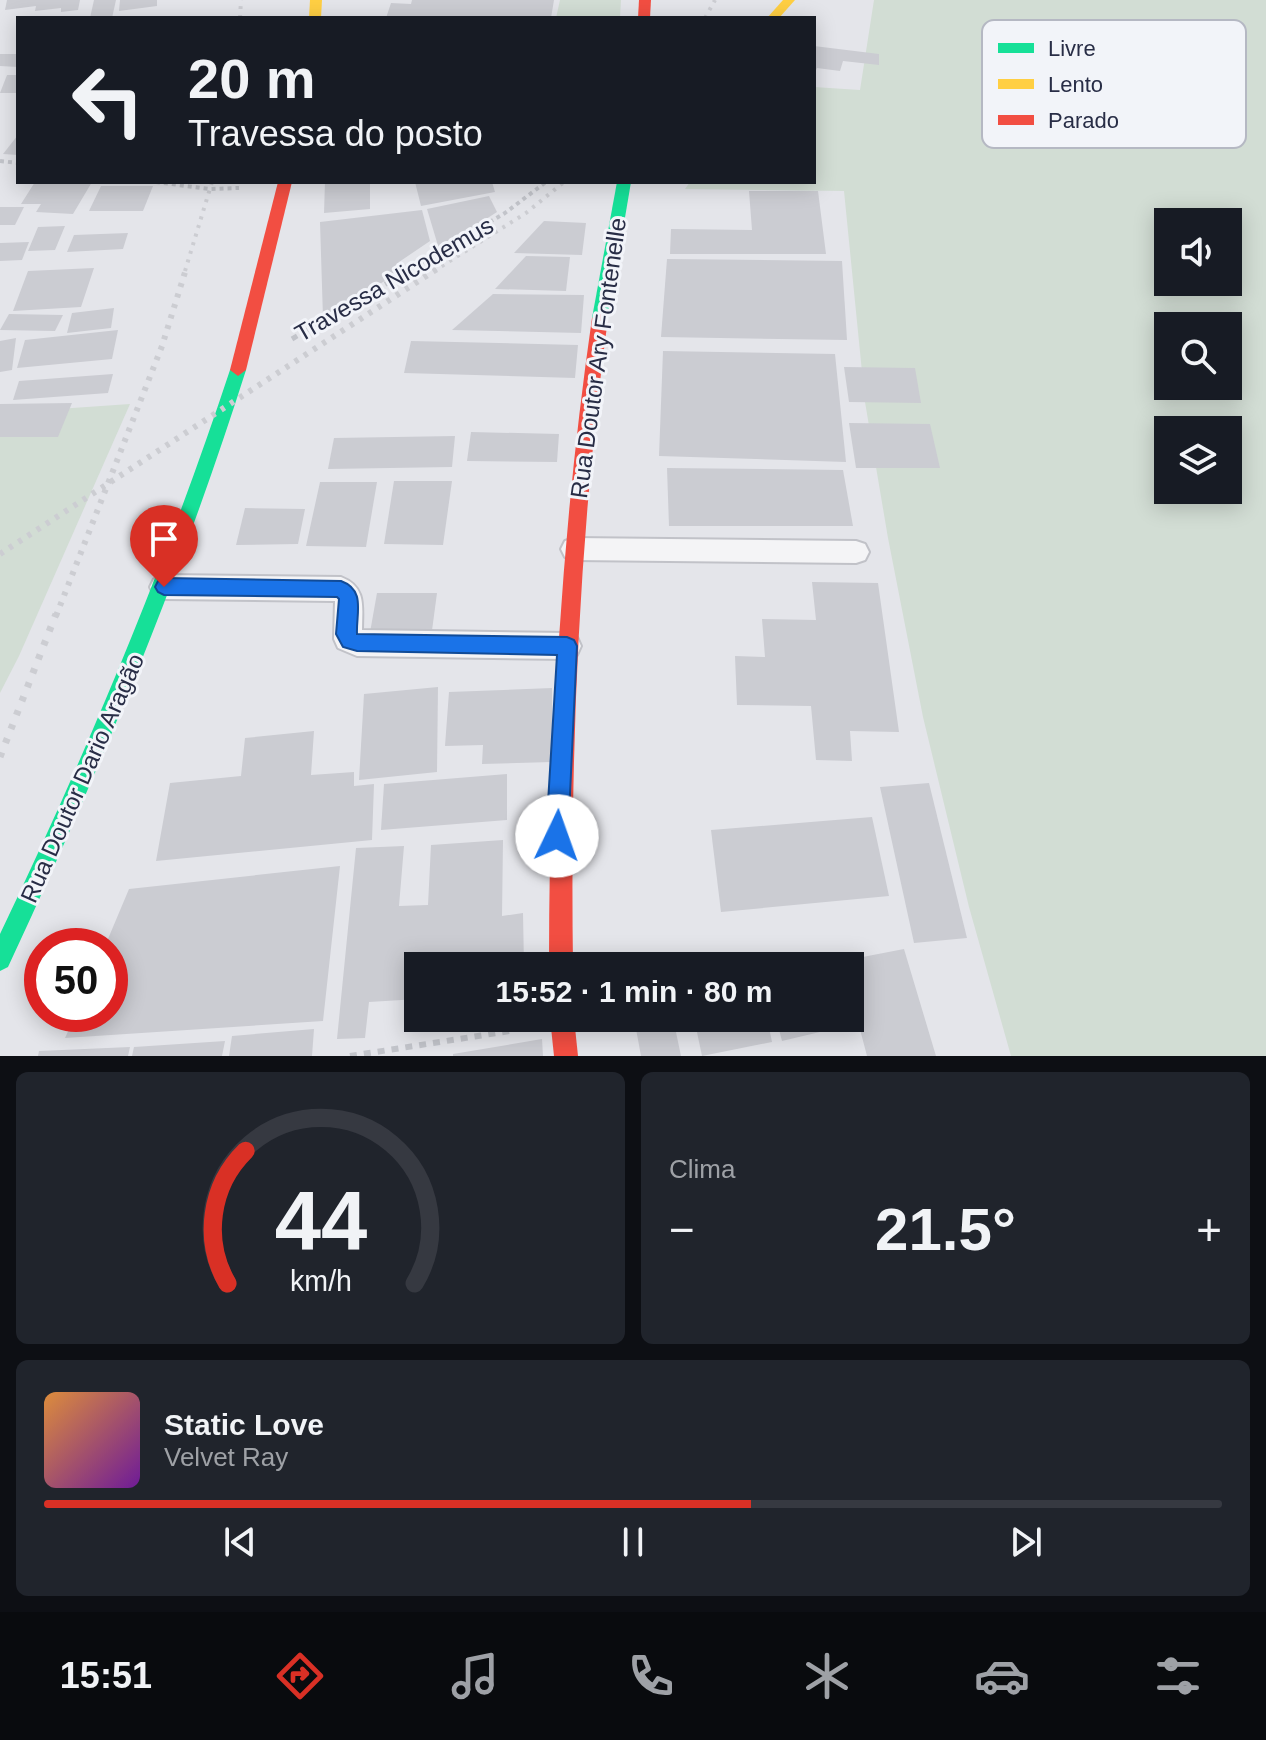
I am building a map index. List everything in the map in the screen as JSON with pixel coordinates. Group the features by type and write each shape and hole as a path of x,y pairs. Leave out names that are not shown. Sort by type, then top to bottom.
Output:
{"main road":[{"path":"775,16 789,0"},
{"name":"Rua Doutor Dario Aragão","path":"0,959 67,822 164,587 238,370 284,184"},
{"name":"Rua Doutor Ary Fontenelle","path":"561,952 557,836 582,440 624,184"},
{"path":"618,214 640,184"},
{"path":"563,1032 566,1056"}],"lane":[{"path":"574,549 856,552"},
{"path":"164,587 341,589 349,596 346,634 350,641 357,643 567,646"}],"path":[{"path":"171,184 209,189 284,184"},
{"name":"Travessa Nicodemus","path":"238,370 505,213 543,184"},
{"path":"350,1056 491,1032"}],"shaded area":[{"path":"560,0 621,0 620,16 556,16"},
{"path":"874,0 1266,0 1266,1056 1011,1056 969,907 923,717 888,538 865,402 844,191 685,189 689,184 816,184 816,87 860,90"},
{"path":"130,404 19,656 0,693 0,413"}],"building":[{"path":"7,0 80,0 78,10 61,12 61,8 35,11 36,6 5,10"},
{"path":"94,0 116,0 112,16 90,16"},
{"path":"120,0 157,0 157,6 119,11"},
{"path":"412,0 554,0 551,16 387,16 391,3 411,4"},
{"path":"816,46 879,54 879,65 843,61 840,71 817,68"},
{"path":"0,54 16,54 16,67 0,66"},
{"path":"7,75 16,75 16,93 0,93"},
{"path":"16,138 16,155 3,154"},
{"path":"34,184 91,184 73,214 36,212 41,204 21,204"},
{"path":"325,184 370,184 370,209 324,213"},
{"path":"416,184 493,184 495,192 421,206"},
{"path":"101,186 153,186 143,211 89,211"},
{"path":"749,191 818,191 826,254 670,254 671,229 752,230"},
{"path":"489,196 497,212 439,249 427,209"},
{"path":"0,207 24,207 15,225 0,225"},
{"path":"422,210 430,241 399,262 403,270 323,318 320,222"},
{"path":"544,221 586,223 582,255 514,253"},
{"path":"65,226 55,250 28,251 38,227"},
{"path":"128,233 123,249 67,252 74,235"},
{"path":"29,242 22,260 0,261 0,243"},
{"path":"526,256 570,257 566,291 495,289"},
{"path":"667,259 842,261 847,340 661,337"},
{"path":"94,268 81,307 13,311 28,271"},
{"path":"493,294 584,295 581,333 452,330"},
{"path":"114,308 111,328 67,333 72,313"},
{"path":"9,314 63,315 55,331 0,330"},
{"path":"118,330 112,359 17,368 25,340"},
{"path":"16,338 12,370 0,372 0,341"},
{"path":"411,341 578,345 575,378 404,373"},
{"path":"663,351 835,354 846,462 659,456"},
{"path":"844,367 915,368 921,403 849,402"},
{"path":"113,374 108,393 13,400 19,381"},
{"path":"72,403 58,437 0,437 0,404"},
{"path":"849,423 930,424 940,468 856,468"},
{"path":"471,432 559,434 557,462 467,461"},
{"path":"455,436 452,467 328,469 334,438"},
{"path":"667,468 843,470 853,526 669,526"},
{"path":"394,481 452,481 443,545 384,544"},
{"path":"320,482 377,482 366,547 306,546"},
{"path":"245,508 305,509 298,544 236,545"},
{"path":"812,582 878,583 899,732 850,731 852,761 816,760 811,706 737,705 735,656 765,657 762,619 816,620"},
{"path":"377,593 437,593 431,638 369,638"},
{"path":"438,687 437,772 359,780 364,694"},
{"path":"552,688 552,762 482,764 483,745 445,746 449,692"},
{"path":"314,731 311,775 354,772 354,786 374,784 372,840 156,861 170,783 241,776 245,738"},
{"path":"507,774 507,820 381,830 384,784"},
{"path":"929,783 967,938 914,943 880,787"},
{"path":"872,817 889,896 721,912 711,830"},
{"path":"503,840 502,916 523,913 524,952 404,952 404,1000 369,1002 365,1038 337,1039 356,848 404,846 399,906 428,905 431,845"},
{"path":"340,866 323,1021 65,1038 68,1032 128,1032 128,928 113,928 129,889"},
{"path":"904,949 936,1056 867,1056 861,1032 864,1032 864,957"},
{"path":"314,1029 312,1056 229,1056 232,1036"},
{"path":"637,1032 676,1032 681,1056 641,1056"},
{"path":"697,1032 770,1032 772,1042 702,1056"},
{"path":"780,1032 820,1032 782,1041"},
{"path":"542,1039 543,1056 453,1056 453,1054"},
{"path":"225,1041 222,1056 132,1056 134,1047"},
{"path":"130,1047 128,1056 38,1056 39,1051"}],"railway":[{"path":"240,16 241,0"},
{"path":"706,16 715,0"},
{"path":"185,271 211,184"},
{"path":"434,271 526,213 562,184"},
{"path":"108,484 162,346 186,269"},
{"path":"108,484 437,269"},
{"path":"0,554 108,484"},
{"path":"56,616 108,484"},
{"path":"0,757 56,614"}],"traffic: fast":[{"path":"600,318 624,184"},
{"path":"0,959 130,669 187,521 238,370"}],"traffic: slow":[{"path":"315,16 316,0"},
{"path":"775,16 789,0"}],"traffic: jam":[{"path":"644,16 645,0"},
{"path":"238,370 284,184"},
{"path":"561,952 563,722 572,560 600,318"},
{"path":"563,1032 566,1056"}],"route":[{"path":"164,587 341,589 349,596 346,634 350,641 357,643 567,646 557,836"}]}
